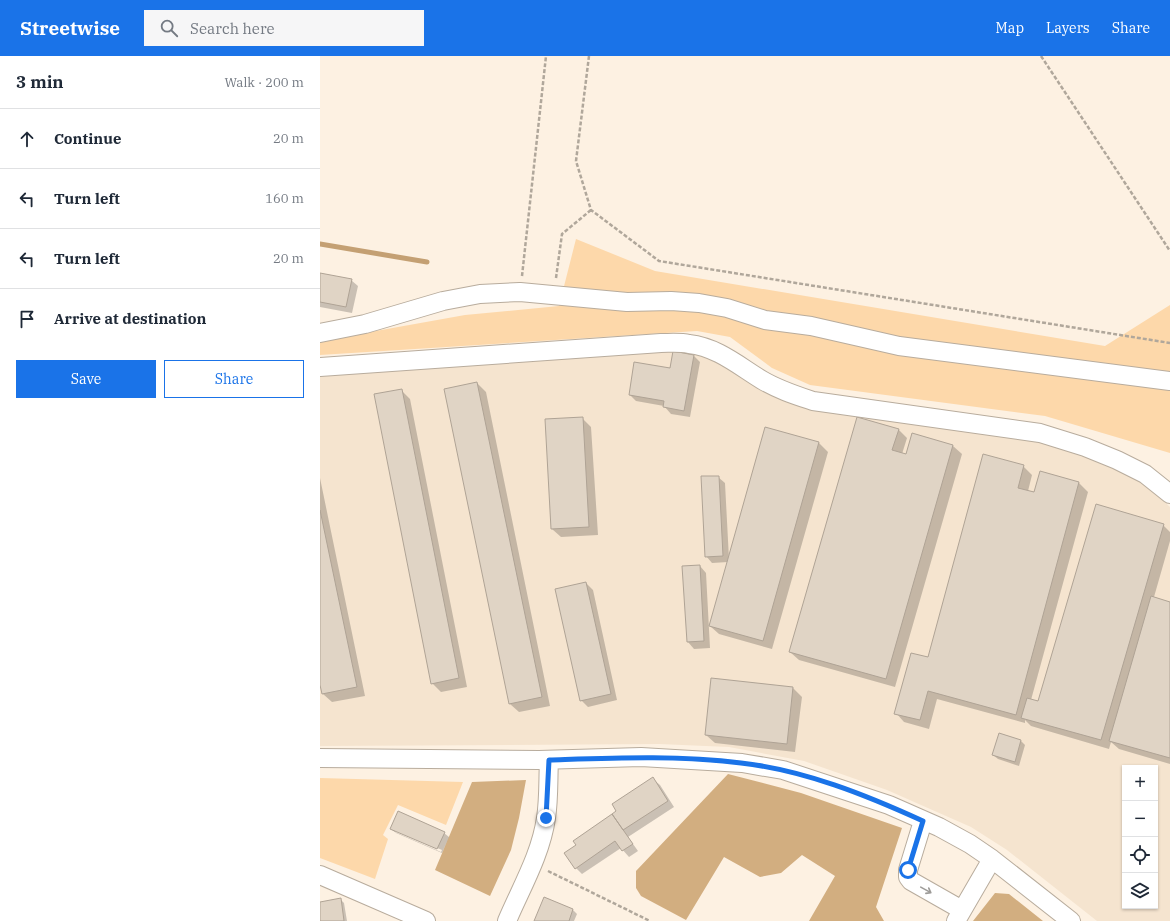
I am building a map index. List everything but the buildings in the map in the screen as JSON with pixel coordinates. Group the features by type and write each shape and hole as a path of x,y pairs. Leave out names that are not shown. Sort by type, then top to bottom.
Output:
{"street":[{"path":"320,334 365,324 443,301 480,294 520,292 627,302 699,302 727,308 765,320 811,326 899,346 1170,381"},
{"path":"320,367 661,343 689,344 713,351 733,360 763,380 789,394 813,401 1040,434 1085,447 1117,460 1145,474 1170,494"},
{"path":"320,758 549,760 641,757 742,763 783,770 830,784 889,805 970,844 1071,921"},
{"path":"507,921 533,863 542,836 546,818 549,760"},
{"path":"923,821 908,870 908,877 911,881 959,915 992,860"},
{"path":"320,875 426,921"}],"path":[{"path":"520,292 546,56"},
{"path":"589,56 576,161 591,210 659,261 1170,343"},
{"path":"1041,56 1170,251"},
{"path":"554,295 562,234 591,210"},
{"path":"533,863 650,921"}],"shaded area":[{"path":"576,239 655,271 1105,346 1170,305 1170,453 1045,416 810,385 772,368 730,337 697,331 320,355 320,341 465,315 559,306"},
{"path":"683,349 706,354 734,373 771,393 1047,443 1106,461 1142,480 1170,507 1170,921 1097,921 1007,850 971,827 887,790 804,761 729,747 659,744 320,746 320,372"},
{"path":"728,774 801,793 902,828 876,907 884,921 809,921 835,876 802,855 781,873 760,877 724,857 686,920 641,896 636,888 636,871"},
{"path":"320,778 463,782 446,825 398,805 383,835 388,839 375,879 320,858"},
{"path":"526,780 511,850 490,896 435,870 472,782"},
{"path":"995,893 1009,894 1043,921 973,921"}],"waterway":[{"path":"320,244 427,262"}],"route":[{"path":"546,818 549,760 641,757 742,763 783,770 830,784 889,805 923,821 908,870"}]}
